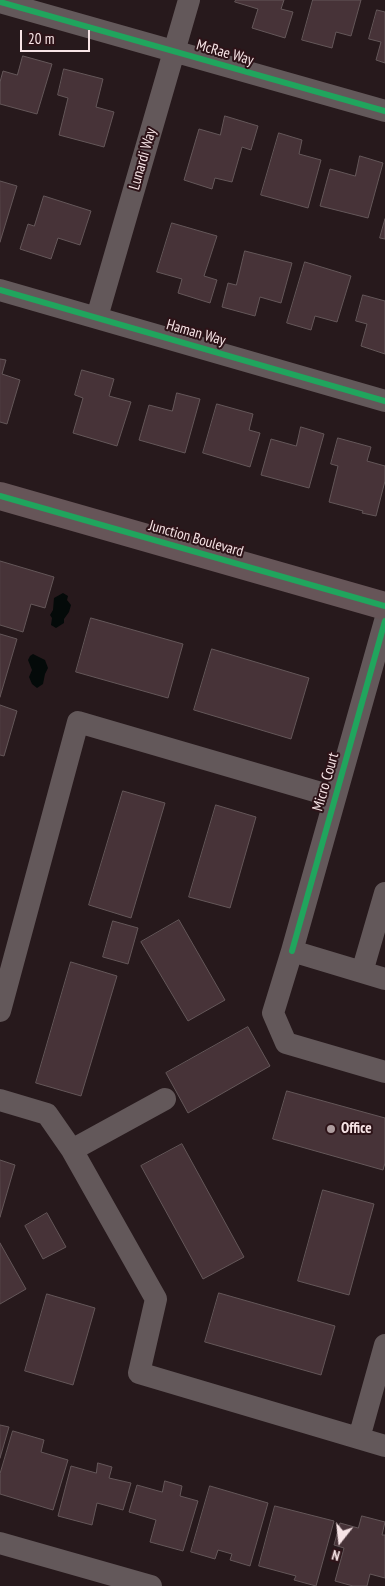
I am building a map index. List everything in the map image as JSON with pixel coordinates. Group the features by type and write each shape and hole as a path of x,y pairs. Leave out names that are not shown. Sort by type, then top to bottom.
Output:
{"main road":[{"name":"Junction Boulevard","path":"0,496 385,606"}],"street":[{"name":"Lunardi Way","path":"97,317 188,0"},
{"name":"McRae Way","path":"0,2 385,112"},
{"name":"Haman Way","path":"0,290 385,401"},
{"name":"Micro Court","path":"385,621 273,1013 286,1044 385,1072"},
{"path":"0,1011 78,722 335,797"},
{"path":"362,972 385,893"},
{"path":"292,951 385,979"},
{"path":"72,1150 165,1099"},
{"path":"0,1100 47,1114 72,1150 156,1299 139,1373 385,1446"},
{"path":"360,1438 385,1345"},
{"path":"0,1543 150,1586"}],"shaded area":[{"path":"63,593 68,596 67,600 71,605 64,623 56,628 51,625 52,618 50,615 53,610 54,598"},
{"path":"33,654 45,660 48,668 43,684 37,688 32,684 29,677 32,670 28,660"}],"building":[{"path":"236,0 284,0 281,9 293,12 285,38 252,28 258,9 235,2"},
{"path":"313,0 361,0 351,36 336,32 332,48 302,40"},
{"path":"377,10 385,12 385,63 376,60 381,42 369,39"},
{"path":"23,56 52,64 37,114 0,104 0,82 3,71 17,75"},
{"path":"64,69 103,79 96,107 114,112 104,147 59,135 68,98 58,95"},
{"path":"225,116 258,126 251,150 242,147 232,182 215,178 212,189 184,180 199,129 220,135"},
{"path":"279,133 302,140 299,154 321,160 308,208 261,195"},
{"path":"360,156 383,163 368,218 320,206 330,169 355,176"},
{"path":"0,181 17,186 0,242"},
{"path":"44,196 91,211 80,245 58,238 51,259 20,249 28,224 34,226"},
{"path":"385,219 385,239 380,238"},
{"path":"172,223 217,236 204,276 217,280 210,303 178,293 182,279 157,272"},
{"path":"245,251 292,263 281,303 260,297 255,316 222,307 228,283 236,285"},
{"path":"305,262 351,276 337,322 315,316 311,330 287,323"},
{"path":"363,295 385,301 385,354 361,346 367,324 356,321"},
{"path":"0,359 6,360 2,374 20,380 7,424 0,422"},
{"path":"82,370 114,379 109,396 131,402 117,446 73,433 83,398 75,395"},
{"path":"177,393 200,399 185,453 139,440 149,405 172,411"},
{"path":"217,404 253,414 249,430 260,433 250,467 203,453"},
{"path":"301,427 324,434 309,488 261,475 271,439 296,446"},
{"path":"338,438 371,447 367,461 385,466 385,481 376,516 329,502 338,466 331,464"},
{"path":"0,561 54,577 45,608 31,604 23,632 0,625"},
{"path":"91,618 183,644 168,698 76,672"},
{"path":"0,634 17,639 0,697"},
{"path":"212,649 309,678 291,739 194,710"},
{"path":"0,705 17,711 4,756 0,755"},
{"path":"123,791 165,803 131,918 89,905"},
{"path":"216,805 256,817 230,908 189,897"},
{"path":"179,920 225,1000 188,1021 141,942"},
{"path":"113,921 138,928 128,964 103,957"},
{"path":"71,962 117,976 81,1096 36,1083"},
{"path":"248,1027 270,1066 188,1113 166,1073"},
{"name":"Office","path":"287,1091 385,1118 385,1163 383,1170 273,1139"},
{"path":"182,1144 244,1257 203,1279 141,1166"},
{"path":"0,1160 15,1165 0,1217"},
{"path":"323,1190 374,1204 349,1295 298,1281"},
{"path":"47,1213 66,1247 43,1259 25,1226"},
{"path":"0,1243 26,1289 0,1304"},
{"path":"219,1293 335,1326 321,1375 205,1342"},
{"path":"47,1294 95,1308 73,1385 25,1371"},
{"path":"0,1425 9,1427 0,1458"},
{"path":"13,1431 44,1440 41,1452 68,1460 53,1510 0,1494 0,1474"},
{"path":"98,1463 112,1467 109,1478 131,1483 123,1510 97,1503 92,1525 58,1516 71,1466 96,1473"},
{"path":"165,1481 182,1486 180,1496 198,1501 183,1551 150,1542 156,1520 129,1512 137,1485 162,1492"},
{"path":"210,1486 268,1503 250,1566 230,1560 232,1554 218,1550 215,1559 191,1552"},
{"path":"275,1506 334,1521 316,1586 294,1580 296,1576 259,1566"},
{"path":"362,1516 385,1522 382,1535 385,1535 385,1578 370,1574 367,1586 353,1586 335,1581 344,1548 334,1545 340,1523 358,1528"}],"cycle path":[{"path":"0,2 385,111"},
{"path":"0,290 385,401"},
{"path":"0,496 385,606"},
{"path":"292,951 385,621"}],"place":[{"name":"Office","path":"331,1129"}]}
